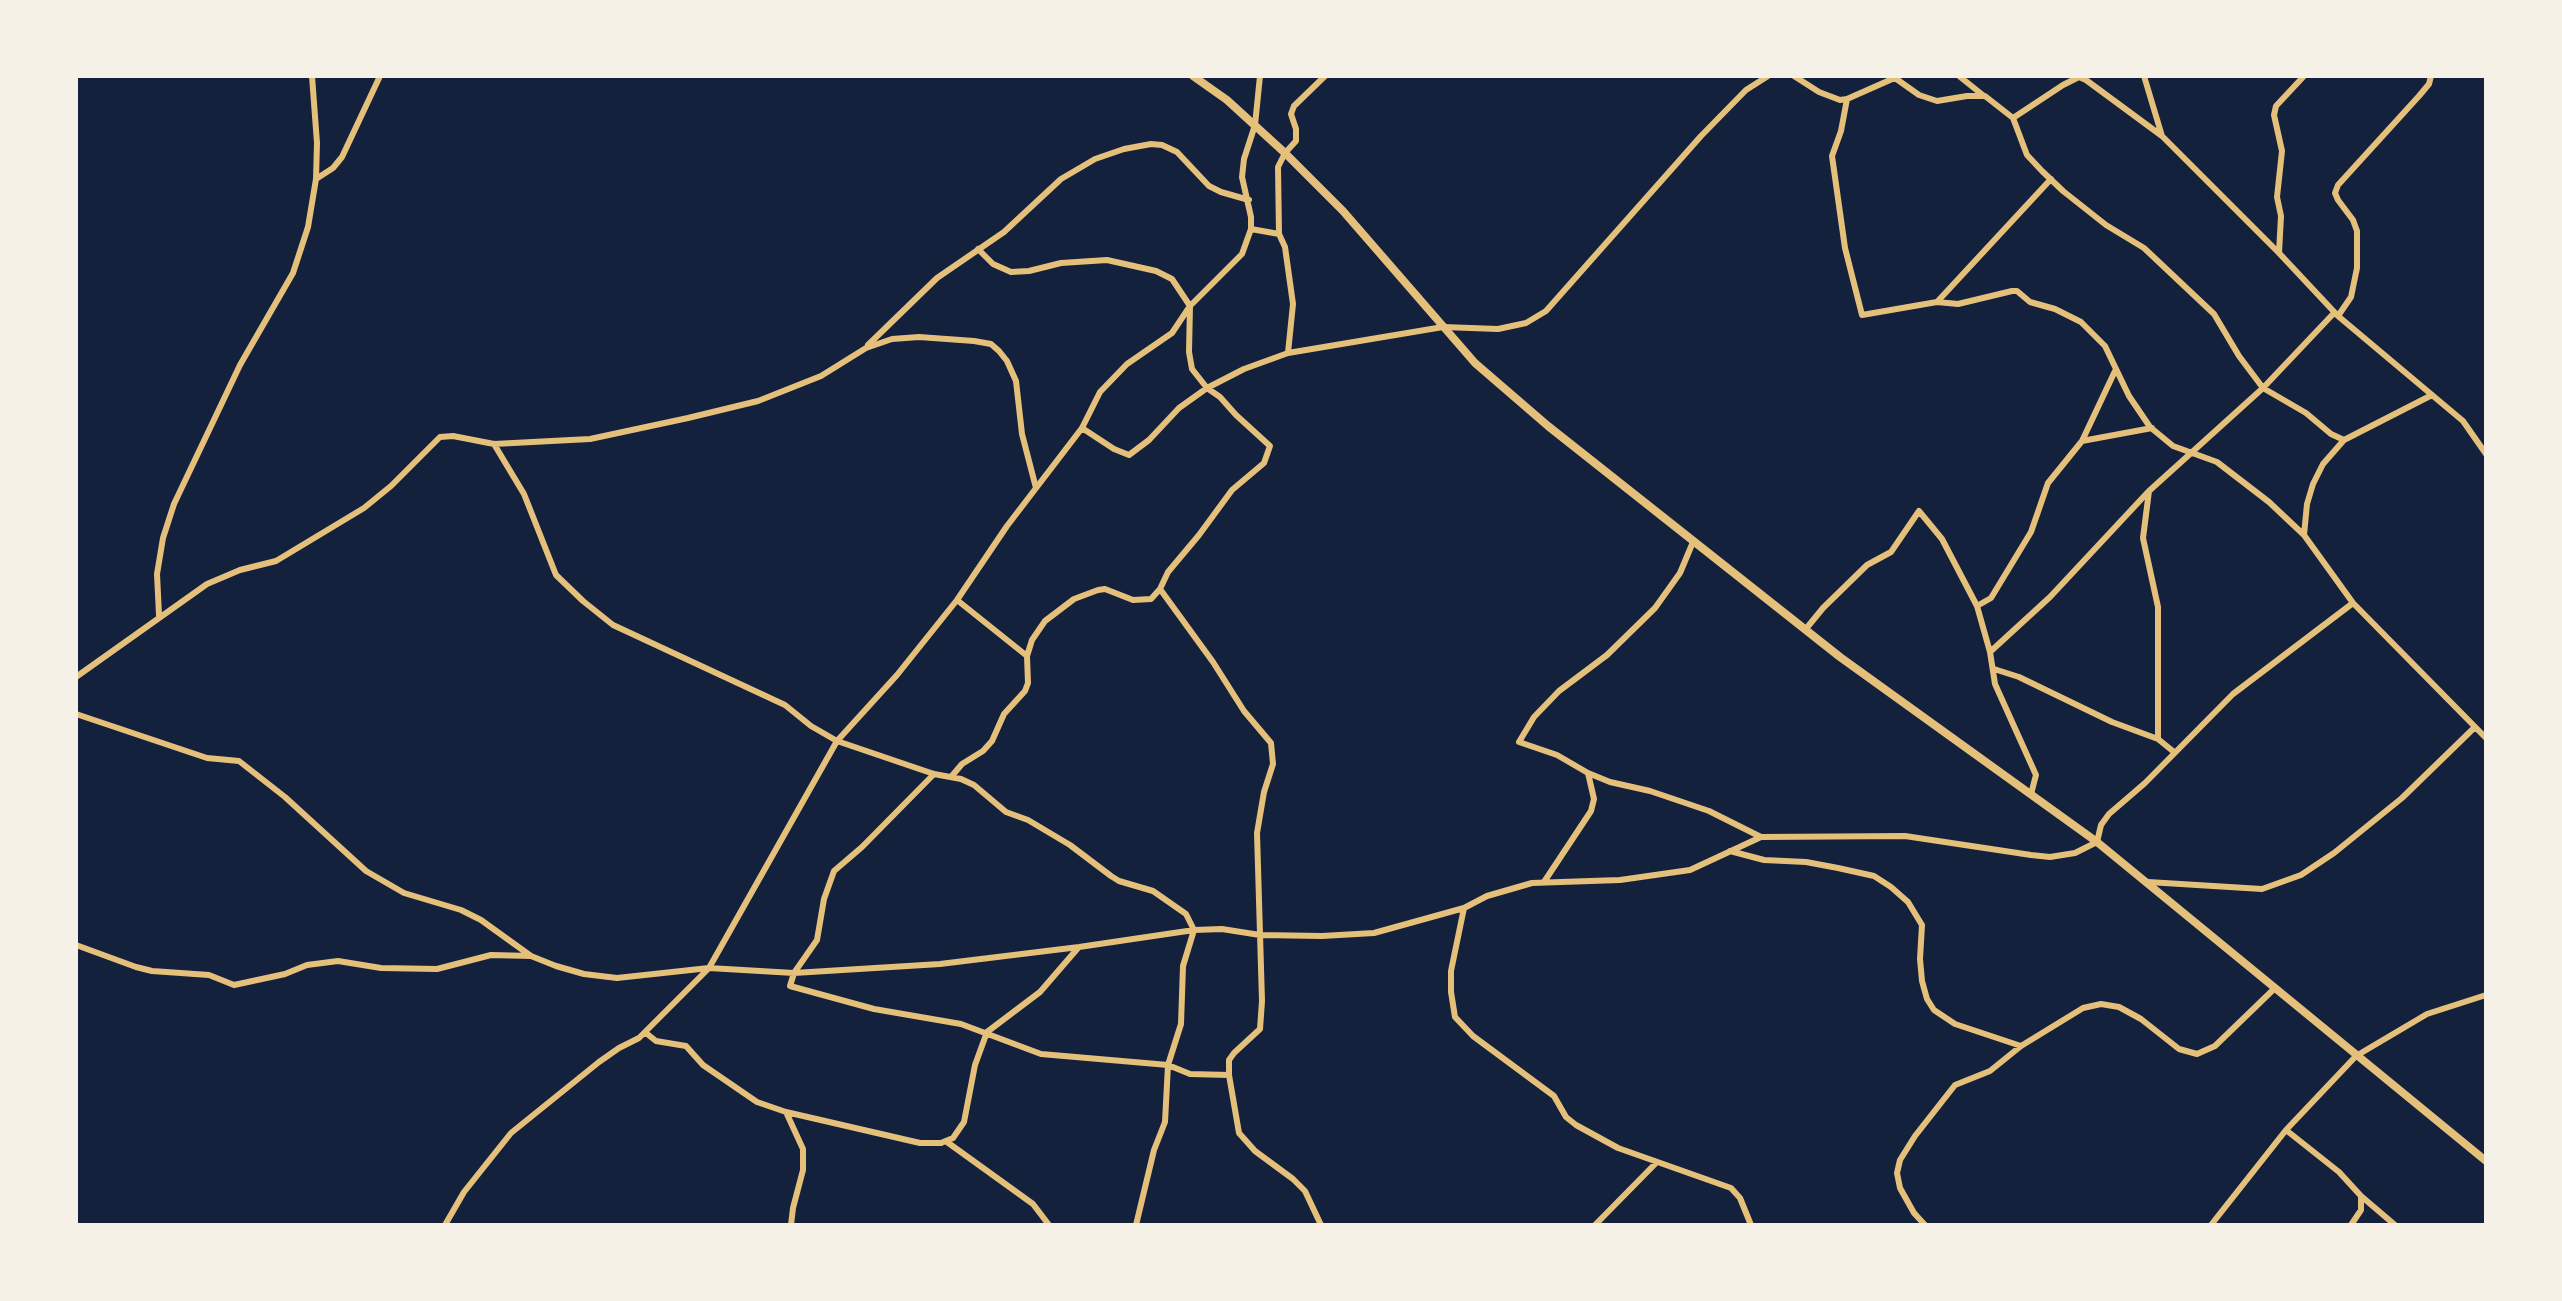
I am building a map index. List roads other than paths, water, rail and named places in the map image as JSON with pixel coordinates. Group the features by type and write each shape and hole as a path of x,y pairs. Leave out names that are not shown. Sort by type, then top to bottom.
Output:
{"street":[{"path":"159,615 157,574 163,538 174,504 240,365 293,273 308,227 316,179 317,143 312,76"},
{"path":"316,179 333,168 342,157 380,76"},
{"path":"1193,76 1227,100 1285,153 1343,211 1475,363 1537,417 1805,630 2097,842 2486,1161"},
{"path":"445,1225 464,1192 511,1133 599,1062 646,1033 709,968 837,741 897,675 957,600 1007,526 1082,428 1100,392 1127,364 1172,333 1190,306 1242,254 1251,229 1249,200 1242,177 1244,159 1255,125 1260,76"},
{"path":"1288,353 1293,304 1285,247 1279,234 1278,167 1296,141 1291,114 1294,106 1325,76"},
{"path":"1082,428 1129,455 1149,440 1179,408 1207,388 1244,369 1288,353 1443,327 1498,329 1526,323 1546,311 1701,136 1746,90 1768,76"},
{"path":"1794,76 1834,100 1847,99 1897,77 1919,95 1937,101 1985,96"},
{"path":"1959,76 2013,118 2027,155 2051,179 2106,225 2144,248 2214,314 2263,388 2344,440"},
{"path":"2144,76 2162,136"},
{"path":"2279,253 2281,216 2277,197 2282,151 2274,115 2276,106 2304,76"},
{"path":"1990,652 2050,597 2149,491 2263,388 2351,297 2357,268 2357,231 2335,193 2338,185 2429,84 2431,76"},
{"path":"2013,118 2063,85 2083,78 2162,136 2336,314 2463,421 2486,454"},
{"path":"1847,99 1832,156 1845,248 1862,315 1937,302 1958,304 2017,291 2030,302 2055,309 2081,322 2105,346 2115,371 2152,428 2173,446 2208,457 2229,470 2304,535 2353,603 2486,738"},
{"path":"866,348 898,313 937,278 1022,217 1061,179 1095,159 1151,144 1162,145 1177,152 1209,186 1249,200"},
{"path":"1937,302 2051,179"},
{"path":"1251,229 1279,234"},
{"path":"951,777 962,764 983,751 992,741 1004,714 1025,691 1028,683 1027,656 1041,626 1074,599 1105,589 1133,600 1151,599 1168,572 1232,490 1264,463 1270,446 1207,388 1192,369 1189,352 1190,306 1172,279 1143,267 1107,260 1061,263 1011,272 993,264 978,249"},
{"path":"76,677 159,615 207,584 240,570 276,561 364,508 440,437 453,436 494,444 590,439 758,401 821,376 866,348 892,339 919,337 991,344 1007,361 1016,381 1027,463 1036,488"},
{"path":"1977,606 1991,598 2031,532 2048,483 2082,441 2115,371"},
{"path":"2304,535 2307,504 2313,484 2323,464 2344,440 2432,395"},
{"path":"2082,441 2152,428"},
{"path":"494,444 524,494 556,575 613,625 785,705 811,726 837,741 974,785 1006,812 1028,820 1060,839 1119,881 1153,891 1186,914 1194,930 1183,966 1181,1024 1168,1065 1165,1122 1154,1150 1136,1225"},
{"path":"2149,491 2143,538 2158,607 2158,739"},
{"path":"1805,630 1867,565 1891,552 1919,511 1942,539 1977,606 1995,684 2036,775 2031,794"},
{"path":"1693,542 1680,573 1655,608 1607,655 1559,691 1534,717 1519,742 1557,755 1588,773 1709,811 1761,837"},
{"path":"1160,589 1244,711 1271,743 1273,764 1264,792 1257,833 1262,1001 1260,1029 1229,1060 1229,1075 1239,1133 1255,1151 1305,1191 1321,1225"},
{"path":"957,600 1027,656"},
{"path":"2097,842 2101,825 2109,814 2233,694 2353,603"},
{"path":"1994,669 2019,677 2112,722 2158,739 2174,752"},
{"path":"76,714 207,758 239,761 267,782 366,871 404,893 461,910 481,920 531,956 584,974 617,978 709,968 794,973 940,964 1194,930 1222,929 1260,935 1374,933 1464,908 1506,890 1544,882 1620,880 1667,874 1703,865 1761,837 1905,836 2050,857 2075,853 2097,842"},
{"path":"2145,882 2262,889 2301,875 2334,853 2402,798 2475,727"},
{"path":"1544,882 1591,811 1594,799 1588,773"},
{"path":"934,774 834,871 824,899 817,940 794,973 790,986 887,1011 961,1024 1041,1054 1168,1065 1190,1074 1229,1075"},
{"path":"1730,851 1764,860 1806,862 1874,876 1891,887 1908,902 1922,925 1922,981 1934,1010 1955,1024 2021,1046"},
{"path":"1464,908 1451,971 1455,1017 1482,1044 1554,1096 1566,1117 1576,1125 1618,1148 1731,1188 1740,1198 1751,1225"},
{"path":"76,945 136,967 209,975 234,985 285,974 307,965 338,961 381,968 437,969 491,955 531,956"},
{"path":"646,1033 656,1041 686,1046 703,1065 747,1096 786,1112 920,1143 947,1142 964,1122 975,1065 987,1032 1040,992 1079,947"},
{"path":"1925,1225 1900,1188 1897,1173 1900,1160 1943,1097 1955,1085 1990,1071 2021,1046 2083,1008 2101,1004 2119,1007 2141,1019 2179,1049 2197,1054 2215,1046 2275,988"},
{"path":"2211,1225 2286,1130 2356,1056 2427,1014 2486,995"},
{"path":"786,1112 803,1149 803,1170 791,1225"},
{"path":"2286,1130 2339,1172 2395,1225"},
{"path":"947,1142 1033,1204 1049,1225"},
{"path":"1595,1225 1656,1163"},
{"path":"2351,1225 2361,1210 2361,1196"}]}
